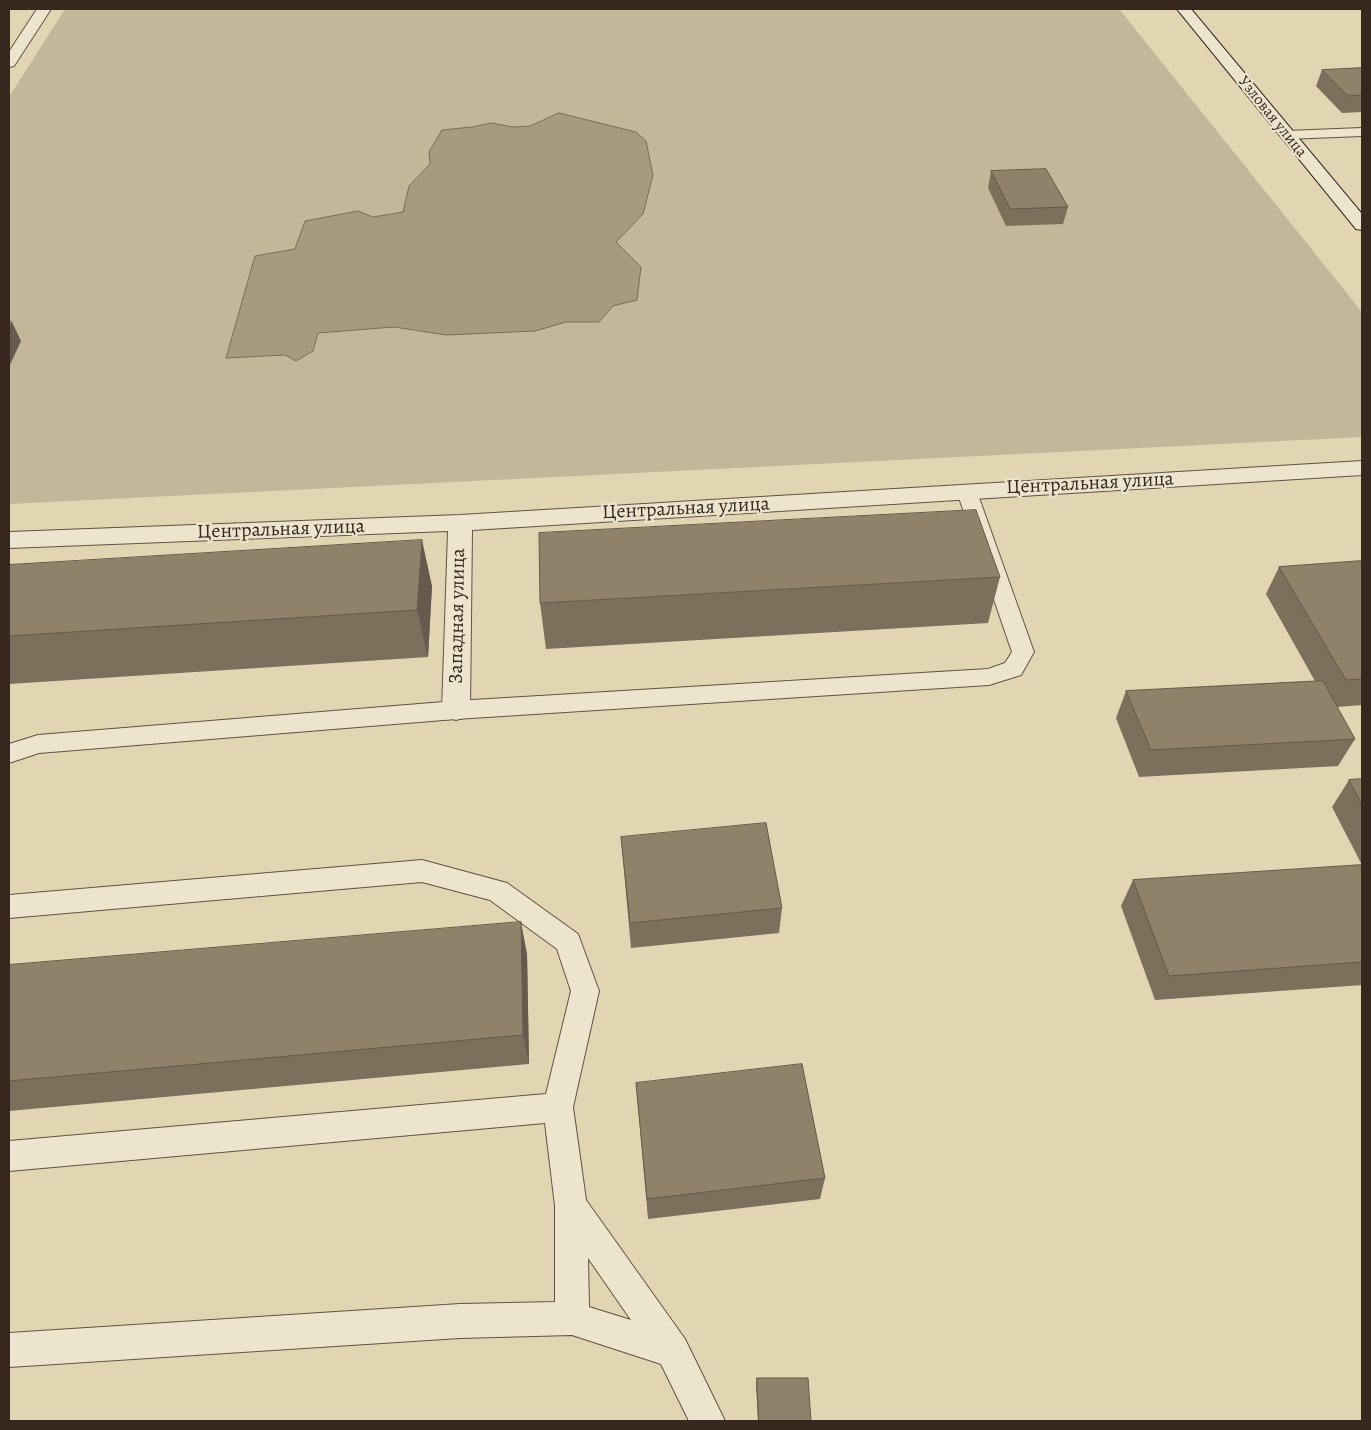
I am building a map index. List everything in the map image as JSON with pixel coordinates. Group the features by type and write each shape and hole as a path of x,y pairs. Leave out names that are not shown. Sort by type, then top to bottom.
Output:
{"street":[{"path":"9,62 44,9"},
{"name":"Узловая улица","path":"1184,9 1362,225"},
{"name":"Центральная улица","path":"9,540 460,523 1362,468"},
{"name":"Западная улица","path":"456,710 460,523"}],"lane":[{"path":"1286,135 1362,132"},
{"path":"9,754 38,744 456,710 989,677 1013,669 1023,652 967,492"},
{"path":"9,907 422,872 498,891 568,942 584,991 558,1107 571,1206 572,1318"},
{"path":"9,1156 558,1107"},
{"path":"571,1206 673,1351 707,1421"},
{"path":"9,1350 460,1321 572,1318 673,1351"}],"shaded area":[{"path":"65,9 1119,9 1362,312 1362,437 9,504 9,97"},
{"path":"559,113 636,132 646,141 653,175 643,214 616,242 641,267 637,300 613,306 599,322 566,322 535,331 446,335 394,327 318,333 313,351 296,361 285,355 226,358 255,256 295,249 305,221 358,211 373,217 403,212 409,186 430,164 429,152 442,130 491,123 513,127 530,126"}],"building":[{"path":"1362,68 1362,95 1348,96 1322,70"},
{"path":"1046,169 1068,207 1010,209 991,171"},
{"path":"976,510 1000,577 540,603 539,533"},
{"path":"422,540 417,610 9,636 9,565"},
{"path":"1362,561 1362,679 1346,680 1279,567"},
{"path":"1323,681 1355,739 1151,750 1126,691"},
{"path":"1362,779 1362,805 1349,780"},
{"path":"766,823 782,908 630,923 621,837"},
{"path":"1362,865 1362,962 1169,976 1133,880"},
{"path":"521,922 523,1035 9,1081 9,965"},
{"path":"802,1064 825,1178 647,1199 636,1083"},
{"path":"757,1378 808,1378 811,1421 759,1421"}]}
